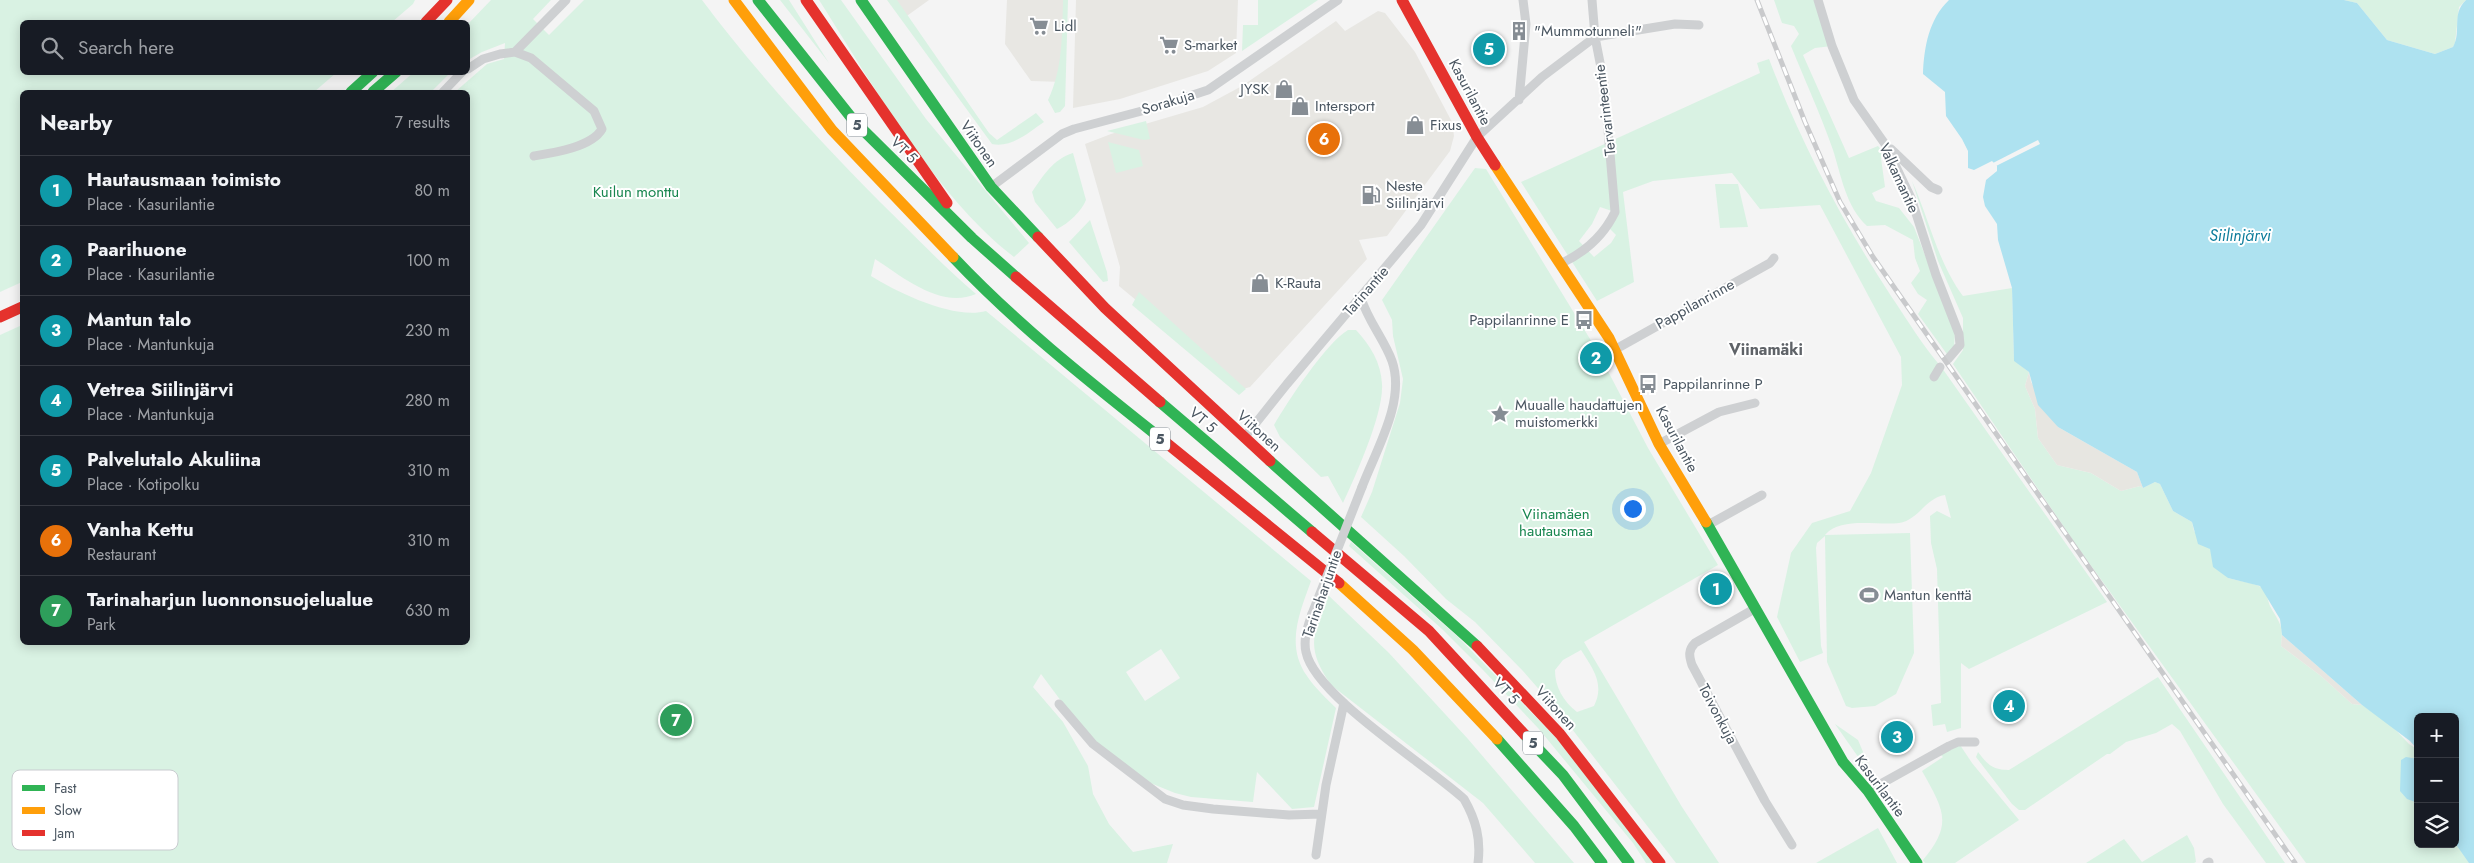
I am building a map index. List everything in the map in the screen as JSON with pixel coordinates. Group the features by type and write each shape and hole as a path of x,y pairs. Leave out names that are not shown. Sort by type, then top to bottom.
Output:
{"main road":[{"path":"428,20 447,0"},
{"path":"451,20 469,0"},
{"name":"5","path":"734,0 832,130 985,291 1054,354 1323,569 1414,650 1475,714 1574,826 1602,863"},
{"name":"VT 5","path":"758,0 854,122 972,238 1063,320 1430,631 1563,775 1628,863"},
{"path":"806,0 972,238"},
{"name":"Viitonen","path":"861,0 991,187 1105,308 1244,438 1486,654 1560,734 1660,863"},
{"name":"Kasurilantie","path":"1402,0 1477,137 1562,263 1616,349 1660,444 1843,762 1868,791 1917,863"},
{"path":"353,90 369,75"},
{"path":"375,90 393,75"},
{"path":"0,317 20,308"}],"street":[{"path":"470,68 483,59 515,52 566,0"},
{"name":"Sorakuja","path":"991,187 1062,134 1208,90 1244,67 1338,0"},
{"path":"1519,100 1526,24 1523,0"},
{"name":"Tervarinteentie","path":"1562,263 1580,254 1608,227 1615,212 1604,83 1595,37 1592,0"},
{"name":"Valkamantie","path":"1818,0 1832,46 1854,100 1885,144 1911,198 1936,275 1959,334 1960,345 1948,359"},
{"path":"1595,37 1675,24 1699,25"},
{"name":"Tarinantie","path":"1244,438 1292,377 1421,225 1477,137 1542,77 1595,37"},
{"path":"515,52 530,58 594,111 602,129 599,135 585,144 534,156"},
{"path":"445,90 459,75"},
{"path":"1885,144 1931,187 1938,190"},
{"name":"Pappilanrinne","path":"1616,349 1770,264 1774,258"},
{"name":"Tarinaharjuntie","path":"1360,298 1392,362 1395,388 1386,427 1312,614 1305,640 1308,657 1318,678 1344,703 1464,799 1475,820 1480,847 1478,863"},
{"path":"1934,377 1940,367"},
{"path":"1660,444 1719,412 1756,404"},
{"path":"1708,525 1762,495"},
{"name":"Toivonkuja","path":"1756,608 1695,643 1691,647 1689,656 1729,735 1792,845"},
{"path":"1316,856 1321,814 1344,703"},
{"path":"1059,704 1094,744 1165,799 1184,805 1213,809 1289,816 1321,814"},
{"path":"1868,791 1949,746 1958,742 1975,742"}],"shaded area":[{"path":"892,0 929,0 904,18"},
{"path":"1007,0 1066,0 1063,82 1031,81 1005,44"},
{"name":"S-market","path":"1076,0 1238,0 1236,53 1208,71 1120,99 1073,108"},
{"path":"1378,11 1385,13 1415,52 1452,122 1454,136 1450,151 1387,236 1359,240 1367,259 1250,387 1243,389 1119,286 1120,267 1085,144 1111,134 1203,107 1242,86 1336,21 1345,31"}],"green space":[{"path":"0,0 415,0 394,20 20,20 20,75 334,75 316,90 20,90 20,283 0,292"},
{"name":"Kuilun monttu","path":"491,0 551,0 533,19 549,35 584,0 702,0 765,79 833,154 939,260 976,294 963,298 936,295 910,282 875,259 871,276 911,297 943,308 973,313 986,311 1311,581 1299,617 1296,640 1297,652 1300,664 1307,676 1336,708 1314,807 1292,809 1257,772 1253,802 1191,797 1175,793 1138,778 1093,744 1041,674 1033,687 1063,722 1088,766 1093,794 1109,824 1133,852 1173,844 1167,863 0,863 0,335 20,326 20,645 470,645 470,90 457,90 487,64 504,59 505,43 470,59 470,22","holes":["1161,649 1180,678 1145,701 1126,672"]},
{"path":"780,0 789,0 829,63"},
{"path":"819,0 841,0 926,119 1029,243 1014,257 985,232 932,171 883,102"},
{"path":"887,0 897,0 989,133 997,140 1036,113 1044,122 1006,144 992,144"},
{"path":"1063,0 1068,0 1065,106 1060,112 1055,113 1048,100 1057,76 1059,64"},
{"path":"1258,0 1318,0 1242,51 1243,25 1258,25"},
{"path":"1774,0 1822,0 1832,46 1815,48 1803,55 1849,158 1878,146 1884,153 1881,158 1885,187 1872,193 1876,201 1899,208 1914,227 1955,332 1954,348 1949,357 1918,314 1927,300 1918,294 1911,283 1920,271 1915,258 1913,240 1885,225 1867,226 1854,210 1849,200 1833,150 1791,46 1799,34 1794,26 1782,23"},
{"path":"2344,0 2466,0 2459,7 2453,47 2435,54 2387,40 2357,3"},
{"path":"1769,59 1781,90 1824,181 1839,210 1891,296 2107,602 1969,669 1961,663 1961,728 1947,732 1945,724 1933,726 1931,705 1941,703 1937,569 1931,543 1930,516 1937,511 1951,518 1945,495 1932,500 1906,521 1890,524 1850,524 1832,529 1825,535 1910,533 1914,653 1896,694 1875,706 1852,708 1846,706 1827,662 1825,536 1817,543 1816,548 1821,646 1823,653 1800,662 1777,617 1791,553 1812,523 1850,511 1871,473 1902,385 1901,357 1820,205 1760,209 1732,173 1653,181 1623,192 1634,282 1597,301 1521,182 1760,73 1757,63","holes":["1600,207 1615,212 1608,227 1616,235 1611,243 1594,257 1579,241 1592,224"]},
{"path":"411,75 448,75 433,90 393,90"},
{"path":"1146,121 1150,139 1144,140 1107,131"},
{"path":"1108,142 1139,150 1143,166 1116,173"},
{"path":"1073,153 1086,200 1074,217 1057,229 1035,202 1032,192 1054,164"},
{"name":"Viinamäen hautausmaa","path":"1475,168 1486,169 1598,352 1648,448 1718,565 1584,642 1682,807 1719,863 1676,863 1558,711 1523,671 1475,622 1446,599 1404,556 1361,517 1372,492 1400,403 1403,379 1393,336 1392,320 1382,300","holes":["1581,650 1596,677 1598,691 1594,706 1577,712 1561,693 1556,682 1555,670 1563,660"]},
{"path":"1912,181 1940,255 1963,296 2012,288 2014,360 2029,372 2025,386 2035,409 2038,438 2057,465 2091,473 2121,491 2140,486 2143,488 2155,482 2160,484 2173,511 2192,522 2194,531 2210,549 2228,578 2264,589 2270,606 2280,624 2282,633 2281,646 2321,676 2352,704 2362,705 2389,723 2414,747 2414,848 2459,848 2459,818 2474,863 2306,863 2079,549 1953,364 1963,350 1963,318 1938,261"},
{"path":"1715,184 1738,184 1748,227 1720,228"},
{"path":"1090,220 1107,272 1108,281 1103,282 1069,242"},
{"path":"1139,292 1246,389 1239,395 1132,305"},
{"path":"1348,330 1356,330 1370,348 1377,361 1382,384 1379,411 1374,427 1362,461 1343,503 1328,476 1321,477 1280,437 1274,425 1319,359"},
{"path":"1351,542 1458,637 1560,742 1653,863 1646,863 1633,843 1538,728 1442,629 1349,546"},
{"path":"1328,595 1389,653 1468,739 1574,863 1535,863 1483,803 1331,685 1317,661 1314,641 1318,621"},
{"path":"2158,677 2285,863 2266,863 2223,804 2180,731 2172,724 2156,733 2126,742 2025,810 2019,810 2012,804 1976,757 1978,752 1990,766 2009,770"},
{"path":"1835,724 1858,740 1872,773 1868,771"},
{"path":"1958,742 1972,763 2019,820 1955,863 1925,863 1923,860 1939,836 1942,816 1940,806 1922,771 1943,757 1938,752"},
{"path":"1878,828 1897,863 1816,863"},
{"path":"2187,835 2194,848 2196,862 2194,863 2086,863 2124,839 2142,862"}],"sand":[{"path":"2029,372 2031,382 2058,427 2137,472 2143,488 2140,486 2121,491 2091,473 2057,465 2038,438 2035,409 2025,386"},
{"path":"2282,635 2362,705 2352,704 2321,676 2281,646"}],"water":[{"name":"Siilinjärvi","path":"1949,0 2344,0 2357,3 2387,40 2435,54 2453,47 2457,35 2459,11 2466,0 2474,0 2474,863 2469,863 2458,848 2459,713 2414,713 2414,746 2362,705 2282,635 2280,619 2260,586 2228,578 2213,567 2210,549 2198,544 2192,522 2173,511 2160,484 2155,482 2143,488 2137,472 2058,427 2038,405 2029,372 2014,361 2012,288 1998,240 1997,224 1985,206 1983,197 1986,180 1997,171 1997,166 1992,161 1974,170 1968,168 1968,151 1946,116 1945,92 1923,74 1926,44 1932,25"},
{"path":"2406,757 2414,758 2414,802 2407,799 2400,791 2401,760"}],"pier":[{"path":"2038,140 2040,144 1994,167 1991,164"}],"railway":[{"path":"1757,0 1805,122 1840,202 1873,257 2295,863"}],"traffic: fast":[{"path":"758,0 854,121 972,238 1016,277"},
{"path":"861,0 991,187 1038,237"},
{"path":"353,90 370,75"},
{"path":"375,90 393,75"},
{"path":"953,257 1029,330 1164,441"},
{"path":"1160,402 1312,532"},
{"path":"1270,461 1477,646"},
{"path":"1706,522 1843,762 1868,791 1917,863"},
{"path":"1525,735 1563,775 1629,863"},
{"path":"1497,739 1574,826 1602,863"}],"traffic: slow":[{"path":"451,20 469,0"},
{"path":"734,0 832,130 953,257"},
{"path":"1495,165 1609,338 1659,444 1706,522"},
{"path":"1339,583 1413,650 1497,739"}],"traffic: jam":[{"path":"428,20 447,0"},
{"path":"806,0 947,203"},
{"path":"1402,0 1477,137 1495,165"},
{"path":"1038,237 1105,308 1270,461"},
{"path":"1016,277 1160,402"},
{"path":"0,317 20,308"},
{"path":"1164,441 1339,583"},
{"path":"1312,532 1429,631 1525,735"},
{"path":"1477,646 1560,734 1660,863"}],"place":[{"name":"Lidl","path":"1039,26"},
{"name":"\"Mummotunneli\"","path":"1519,31"},
{"name":"S-market","path":"1169,45"},
{"name":"Palvelutalo Akuliina","path":"1489,49"},
{"name":"JYSK","path":"1284,89"},
{"name":"Intersport","path":"1300,106"},
{"name":"Fixus","path":"1415,125"},
{"name":"Vanha Kettu","path":"1324,139"},
{"name":"Neste Siilinjärvi","path":"1371,195"},
{"name":"K-Rauta","path":"1260,283"},
{"name":"Pappilanrinne E","path":"1584,320"},
{"name":"Paarihuone","path":"1596,358"},
{"name":"Pappilanrinne P","path":"1648,384"},
{"name":"Muualle haudattujen muistomerkki","path":"1500,414"},
{"name":"Hautausmaan toimisto","path":"1716,589"},
{"name":"Mantun kenttä","path":"1869,595"},
{"name":"Vetrea Siilinjärvi","path":"2009,706"},
{"name":"Tarinaharjun luonnonsuojelualue","path":"676,720"},
{"name":"Mantun talo","path":"1897,737"}],"district":[{"name":"Viinamäki","path":"1766,349"}]}
